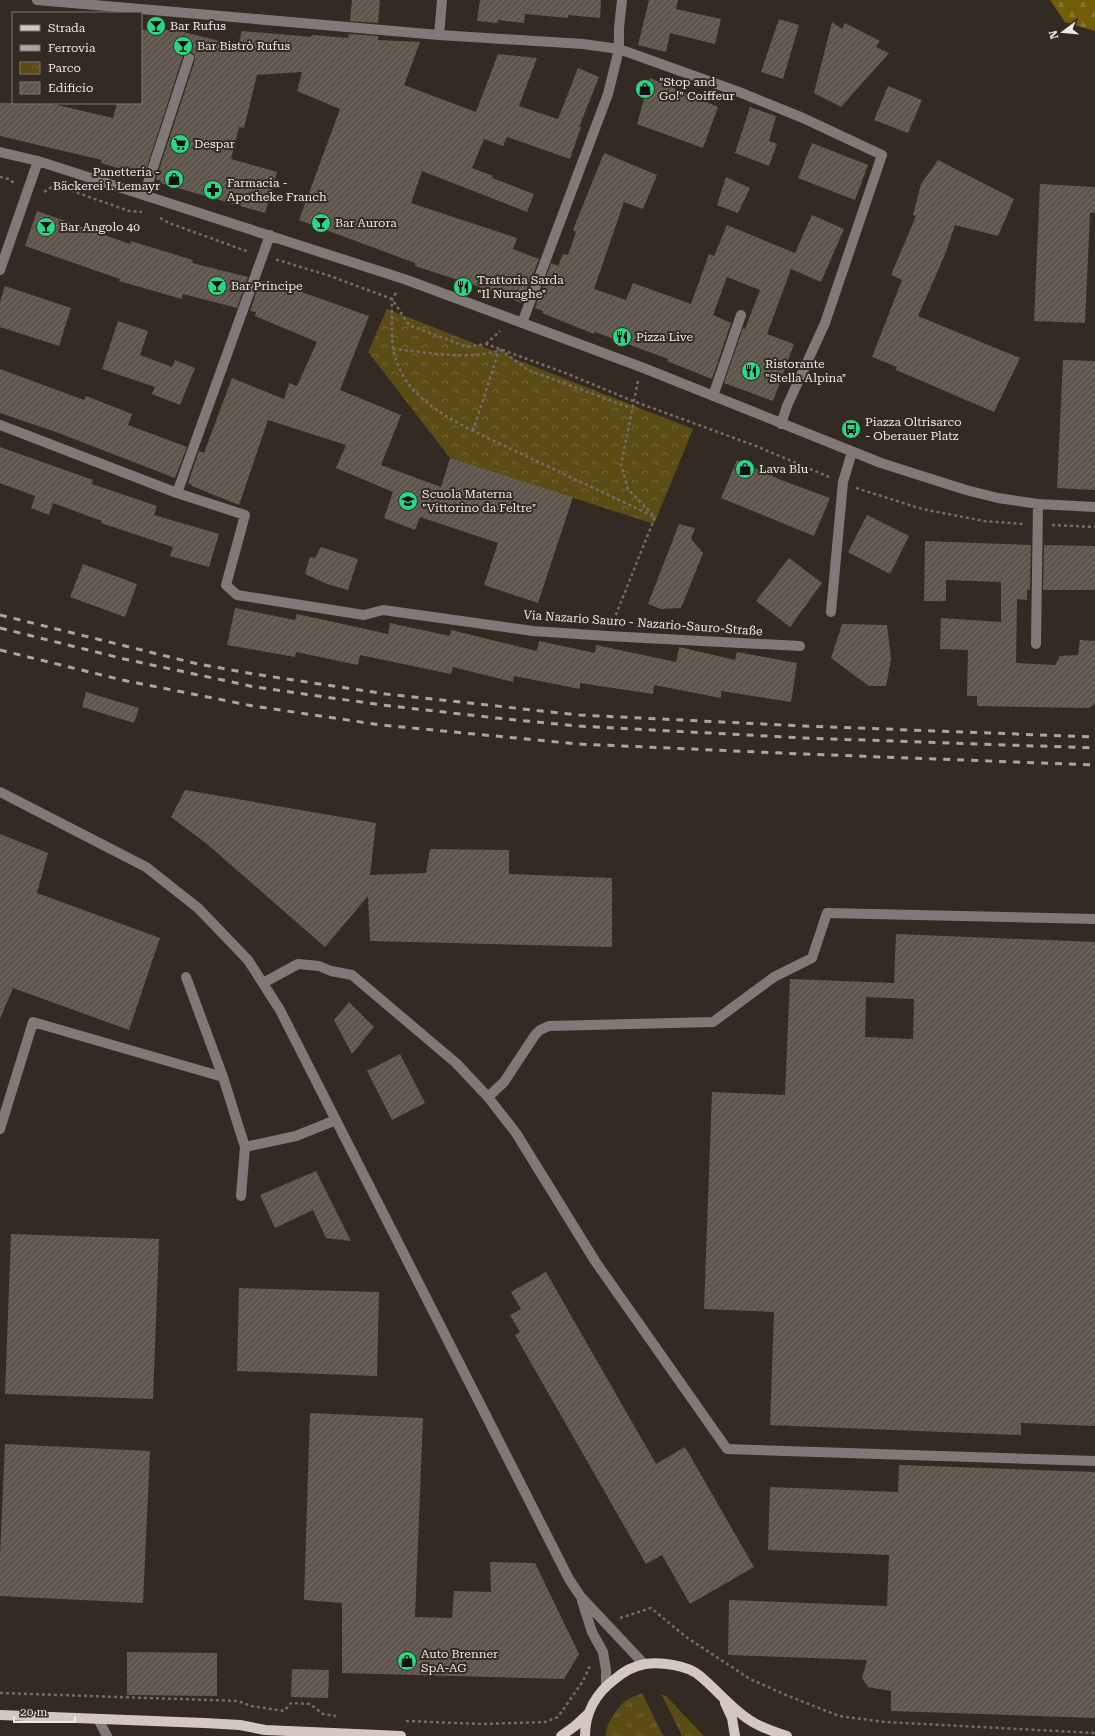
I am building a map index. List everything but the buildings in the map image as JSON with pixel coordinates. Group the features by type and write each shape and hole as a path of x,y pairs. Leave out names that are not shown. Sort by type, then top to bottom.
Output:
{"main road":[{"path":"585,1736 588,1714 596,1697 606,1685 624,1672 644,1664 676,1665 699,1675 725,1701 748,1720 770,1731 787,1736"},
{"path":"725,1701 732,1718 735,1736"},
{"path":"562,1736 588,1714"},
{"path":"0,1716 204,1723 240,1725 265,1730 401,1736"}],"street":[{"path":"37,0 150,5 439,35 583,44 619,49 739,92 804,118 882,155 824,323 787,406 781,424"},
{"path":"439,35 442,0"},
{"path":"522,323 608,94 619,49 619,28 622,0"},
{"path":"144,195 188,58"},
{"path":"0,152 38,161 144,195 161,202 270,235 407,280 641,367 881,464 966,490 998,498 1038,504 1095,507"},
{"path":"0,270 38,161"},
{"path":"178,493 270,235"},
{"path":"713,396 741,314"},
{"name":"Via Nazario Sauro - Nazario-Sauro-Straße","path":"0,424 178,493 245,515 226,585 237,595 364,616 383,610 533,631 800,646"},
{"path":"831,612 842,482 852,452"},
{"path":"1036,644 1038,504"},
{"path":"0,792 146,867 198,908 248,960 280,1010 569,1579 581,1597 644,1664"},
{"path":"488,1097 504,1082 535,1035 540,1030 549,1026 713,1022 774,977 812,958 827,913 1095,919"},
{"path":"262,983 298,964 319,966 331,971 352,975 456,1063 488,1097 516,1133 595,1261 727,1449 1095,1461"},
{"path":"186,977 223,1077 244,1147 241,1196"},
{"path":"0,1129 33,1022 223,1077"},
{"path":"244,1147 296,1136 336,1120"},
{"path":"581,1597 592,1632 603,1652 606,1670 606,1685"},
{"path":"98,1719 106,1736"}],"path":[{"path":"0,177 9,179 27,194 44,192 55,185 129,211 143,212"},
{"path":"156,216 169,223 252,253 259,267 278,260 330,276 392,299 409,325 467,347 486,344 563,372 632,401 756,446 842,482 922,509 984,522 1095,527"},
{"path":"407,280 392,299 394,349 402,376 415,392 431,406 450,419 655,517"},
{"path":"486,344 512,319"},
{"path":"486,344 501,350 528,370 631,408"},
{"path":"394,349 474,356 501,350"},
{"path":"474,430 501,350"},
{"path":"641,367 632,401 621,465 628,489 655,517"},
{"path":"607,636 655,517"},
{"path":"606,1624 651,1608 686,1637 750,1679 839,1716 885,1722 1095,1733"},
{"path":"403,1721 482,1724 545,1722 558,1717 583,1681 591,1664"},
{"path":"0,1693 238,1701 251,1706 284,1711 291,1704 310,1704 323,1714 341,1717"}],"green space":[{"path":"1050,0 1095,0 1095,31 1065,22"},
{"path":"387,309 499,353 501,350 512,358 693,429 654,524 450,458 368,352"},
{"path":"642,1693 663,1736 606,1736 610,1721 623,1703"},
{"path":"662,1695 666,1696 704,1736 682,1736"}],"railway":[{"path":"0,615 198,664 386,694 579,715 804,726 1095,737"},
{"path":"0,628 124,659 255,687 382,705 496,718 577,726 804,738 1095,748"},
{"path":"0,650 122,680 253,706 381,725 578,744 1095,765"}],"place":[{"name":"Bar Rufus","path":"156,26"},
{"name":"Bar Bistrò Rufus","path":"183,46"},
{"name":"\"Stop and Go!\" Coiffeur","path":"645,89"},
{"name":"Despar","path":"180,144"},
{"name":"Panetteria - Bäckerei I. Lemayr","path":"174,179"},
{"name":"Farmacia - Apotheke Franch","path":"213,190"},
{"name":"Bar Aurora","path":"321,223"},
{"name":"Bar Angolo 40","path":"46,227"},
{"name":"Bar Principe","path":"217,286"},
{"name":"Trattoria Sarda \"Il Nuraghe\"","path":"463,287"},
{"name":"Pizza Live","path":"622,337"},
{"name":"Ristorante \"Stella Alpina\"","path":"751,371"},
{"name":"Piazza Oltrisarco - Oberauer Platz","path":"851,429"},
{"name":"Lava Blu","path":"745,469"},
{"name":"Scuola Materna \"Vittorino da Feltre\"","path":"408,501"},
{"name":"Auto Brenner SpA-AG","path":"407,1661"}]}
